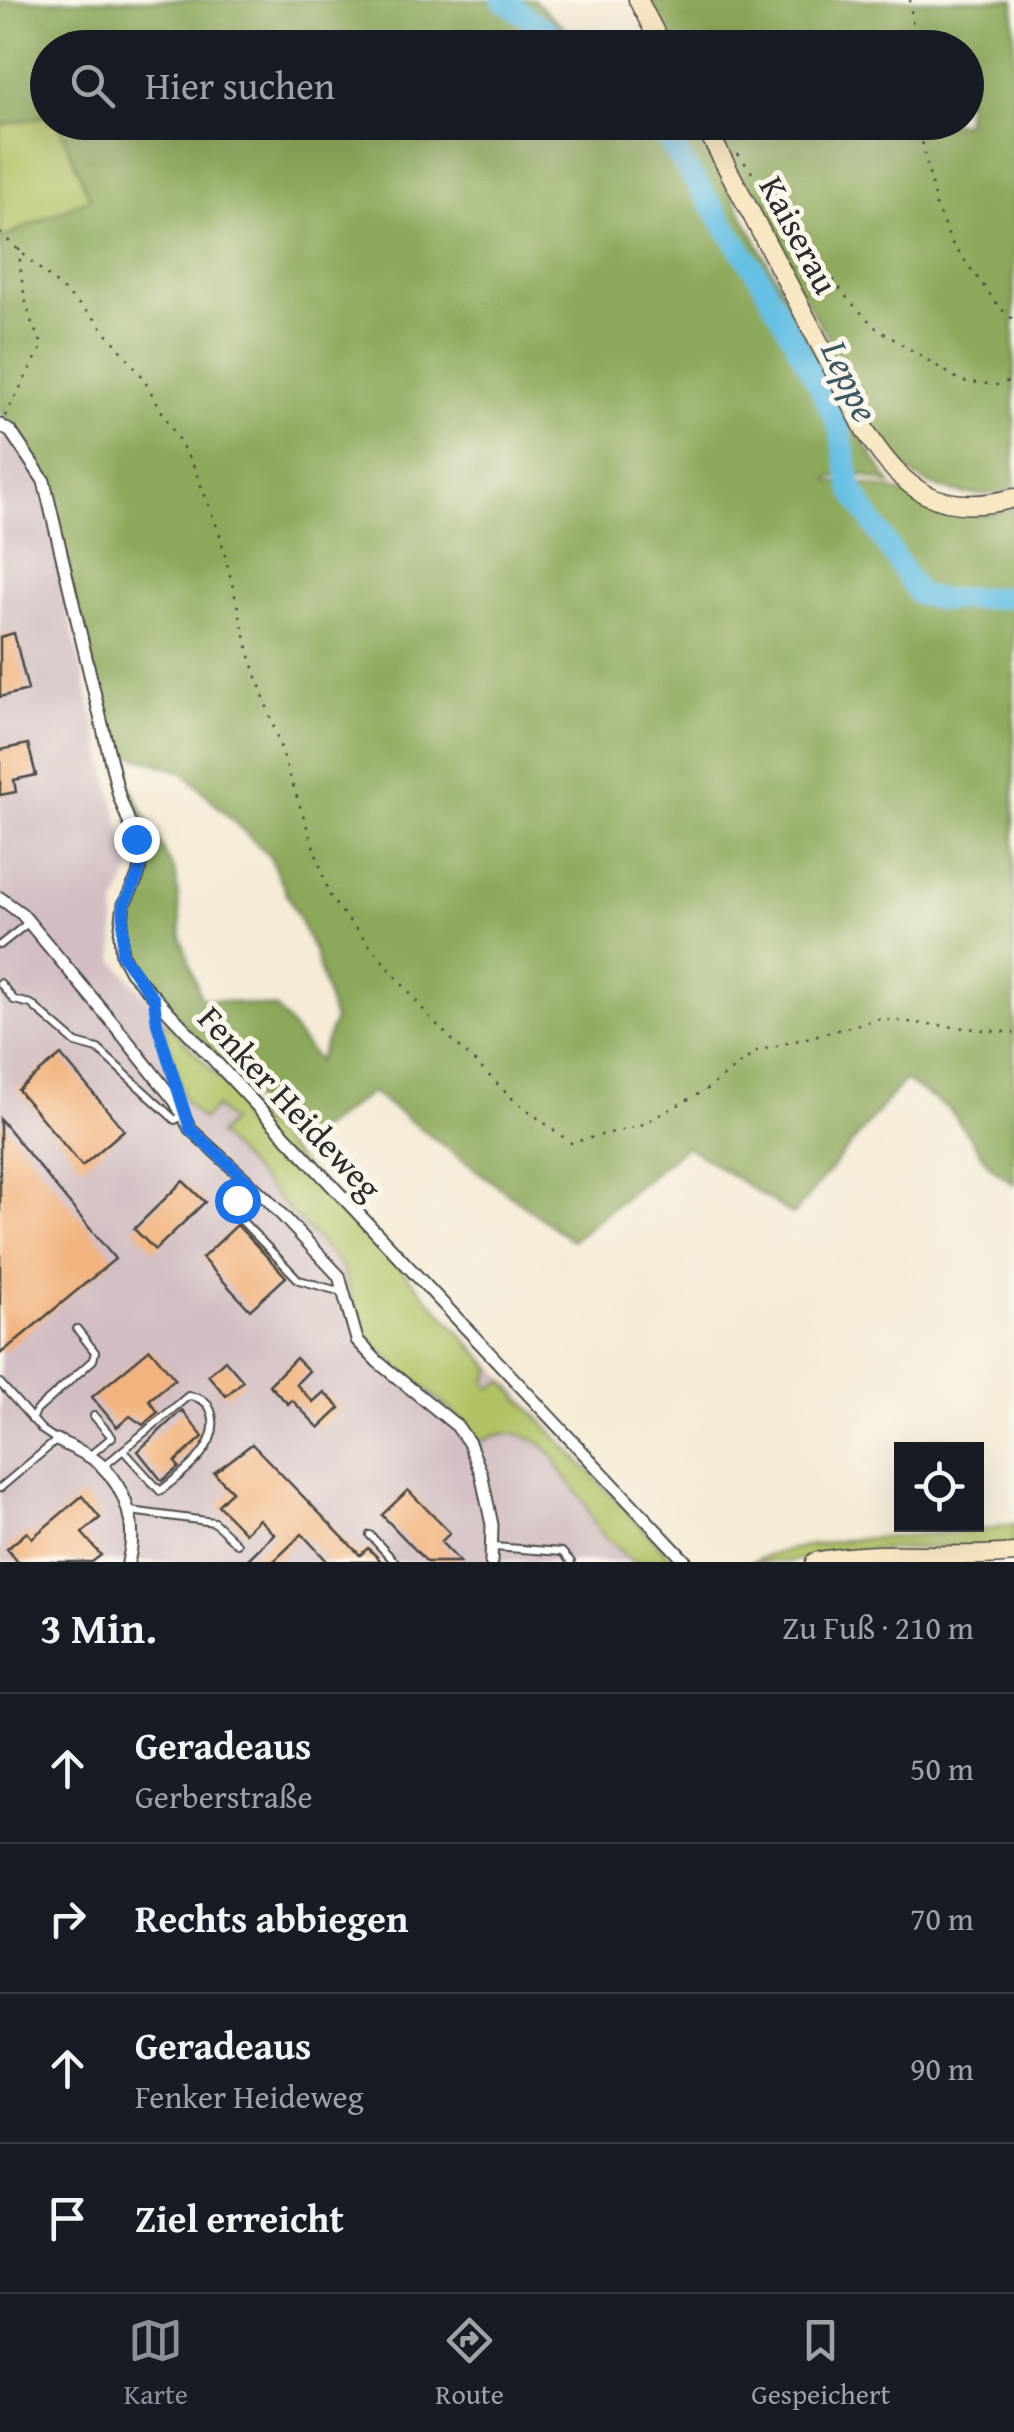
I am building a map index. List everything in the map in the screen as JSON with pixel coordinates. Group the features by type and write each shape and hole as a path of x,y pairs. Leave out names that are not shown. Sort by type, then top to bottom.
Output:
{"main road":[{"path":"638,0 654,30"},
{"name":"Kaiserau","path":"712,140 865,430 897,476 922,493 950,504 986,504 1014,498"},
{"path":"815,1562 887,1553 1014,1553"}],"street":[{"name":"Fenker Heideweg","path":"2,426 11,432 44,481 119,796 142,856 138,876 124,904 122,955 154,999 686,1562"},
{"path":"0,898 29,922 122,1035 190,1129 247,1181 339,1276 358,1340 378,1362 457,1426 470,1443 492,1525 490,1562"},
{"path":"57,1440 102,1468 122,1494 129,1511 133,1546 128,1562"}],"lane":[{"path":"0,945 29,922"},
{"path":"0,983 14,1000 31,1004 76,1043 98,1049 163,1111 176,1120 183,1115"},
{"path":"247,1181 237,1200 242,1220 299,1280 344,1292"},
{"path":"32,1420 36,1411 93,1360 95,1352 77,1329"},
{"path":"0,1383 32,1420 57,1440 0,1488"},
{"path":"102,1468 123,1450 188,1396 199,1397 211,1408 213,1422 204,1450 160,1491 123,1450"},
{"path":"88,1457 112,1437 94,1416"},
{"path":"129,1511 214,1522 237,1544"},
{"path":"370,1535 395,1562"},
{"path":"492,1546 562,1552 571,1562"}],"path":[{"path":"910,0 913,30"},
{"path":"922,140 936,206 952,242 1000,308 1014,320"},
{"path":"734,147 848,299 876,328 961,381 998,386 1014,379"},
{"path":"0,234 95,319 140,373 194,467 220,534 250,656 331,900 432,1020 513,1099 570,1143 641,1125 704,1091 757,1051 879,1019 1014,1034"},
{"path":"2,426 42,346 32,328 21,280 19,248"},
{"path":"154,999 157,1024 179,1094"}],"shaded area":[{"path":"9,434 42,483 67,609 131,871 115,906 114,960 679,1562 0,1562 0,439"}],"green space":[{"path":"0,0 534,0 567,30 30,30 30,119 0,125"},
{"path":"649,0 1014,0 1014,488 982,494 950,491 920,479 886,449 767,231 722,140 984,140 984,30 665,30"},
{"path":"30,119 30,140 65,140 90,198 0,239 0,125"},
{"path":"65,140 703,140 859,435 892,485 864,476 830,477 829,481 900,492 922,505 955,515 983,515 1014,508 1014,1184 991,1167 950,1110 904,1080 793,1215 686,1146 572,1241 371,1092 300,1145 179,1021 138,971 131,955 131,917 152,859 119,765 176,874 182,940 201,998 276,1008 318,1061 334,1021 315,953 269,856 183,772 114,750 75,610 48,480 0,412 0,239 90,198"},
{"path":"162,1018 492,1369 486,1382 488,1387 503,1381 675,1562 632,1562 596,1526 547,1449 515,1434 498,1435 482,1442 463,1421 371,1343 363,1331 341,1265 218,1135 230,1121 216,1107 202,1120 184,1100"},
{"path":"1014,1524 1014,1546 831,1551 790,1562 751,1562 816,1544"}],"building":[{"path":"14,633 28,690 0,697 0,637"},
{"path":"28,744 36,775 14,780 16,792 0,795 0,750"},
{"path":"61,1055 124,1130 82,1166 18,1090"},
{"path":"0,1119 115,1259 0,1354"},
{"path":"183,1181 205,1202 155,1250 134,1229"},
{"path":"237,1225 286,1277 250,1310 202,1258"},
{"path":"150,1349 175,1379 149,1400 158,1412 143,1425 130,1416 117,1427 92,1397"},
{"path":"296,1358 309,1371 296,1384 313,1402 324,1392 340,1408 319,1428 292,1400 288,1404 269,1385"},
{"path":"225,1360 243,1381 226,1396 208,1375"},
{"path":"182,1410 203,1437 175,1462 179,1467 162,1481 138,1451"},
{"path":"252,1444 360,1555 368,1548 382,1562 328,1562 302,1534 273,1562 245,1562 274,1534 259,1519 245,1533 218,1505 232,1491 214,1473"},
{"path":"408,1490 450,1533 441,1542 460,1562 427,1562 382,1515"},
{"path":"82,1496 100,1518 82,1533 101,1555 92,1562 18,1562 7,1549 27,1532 32,1538"}],"waterway":[{"name":"Leppe","path":"503,0 546,30"},
{"name":"Leppe","path":"667,140 760,278 840,430 852,490 918,594 939,600 1014,597"}],"route":[{"path":"136,839 142,856 138,876 124,904 122,955 154,999 157,1024 190,1129 247,1181 237,1200"}]}
